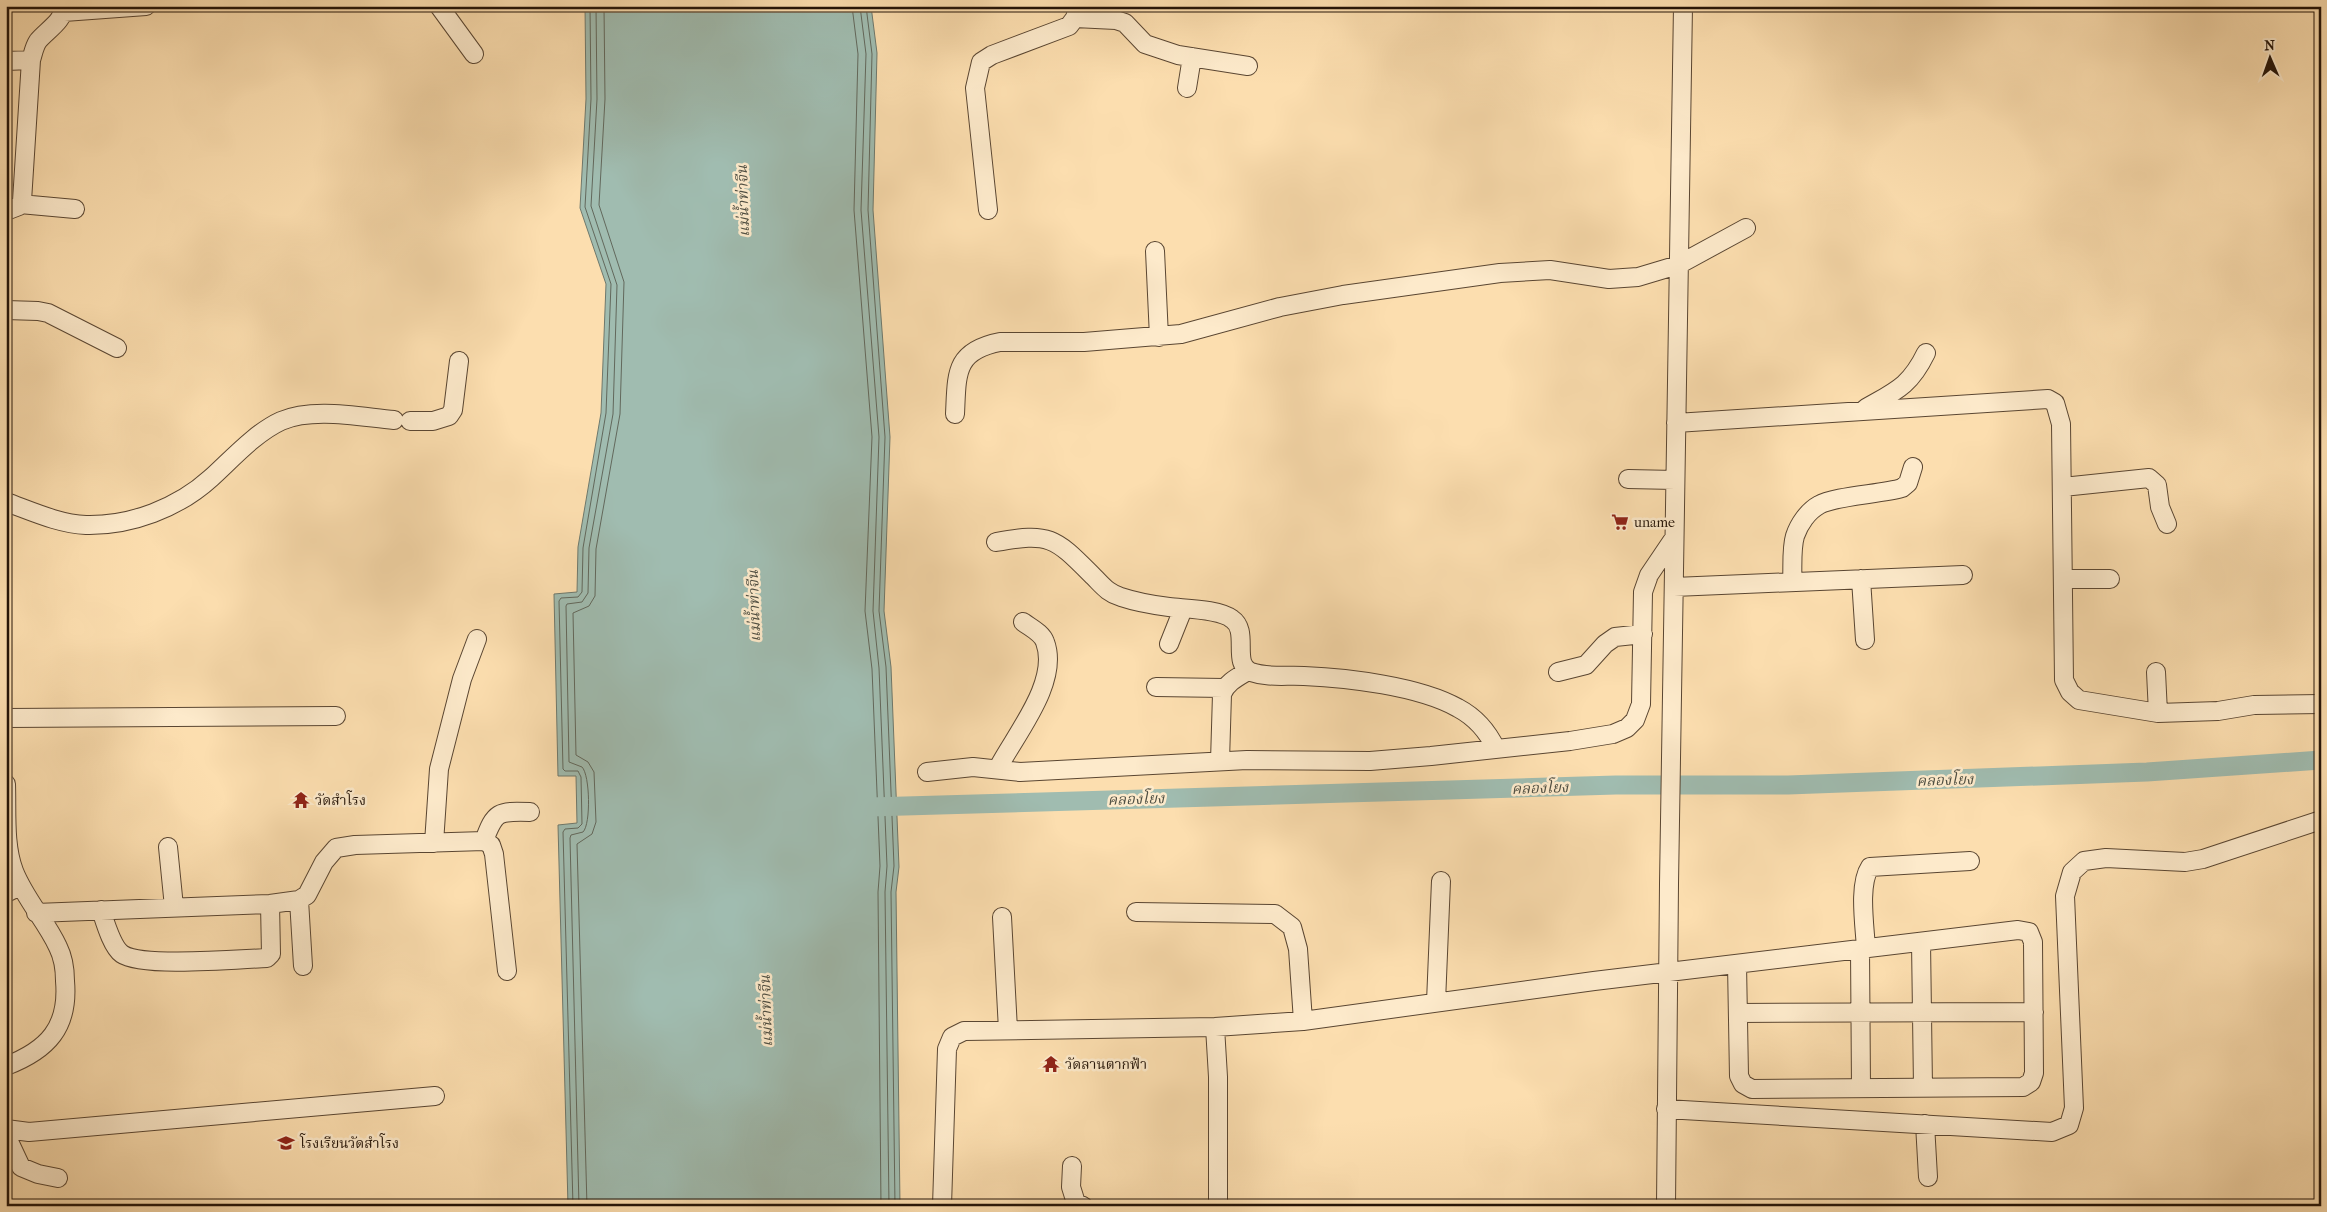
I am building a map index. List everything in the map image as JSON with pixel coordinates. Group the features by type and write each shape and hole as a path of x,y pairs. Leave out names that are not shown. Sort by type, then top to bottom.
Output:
{"street":[{"path":"75,209 13,208 31,60 36,44 49,28 60,20 64,9 146,6"},
{"path":"439,6 474,54"},
{"path":"1666,1206 1668,884 1683,6"},
{"path":"988,210 984,163 978,132 975,88 981,62 992,55 1069,26 1076,12 1125,23 1146,44 1192,57 1248,66"},
{"path":"1187,88 1192,57"},
{"path":"6,61 31,60"},
{"path":"955,414 957,378 963,361 978,347 1000,342 1084,342 1181,334 1280,307 1500,273 1550,270 1609,279 1622,279 1678,265 1746,228"},
{"path":"1155,251 1159,337"},
{"path":"6,310 38,310 48,313 117,348"},
{"path":"1863,410 1909,381 1916,373 1926,353"},
{"path":"6,502 43,516 86,525 149,515 177,503 200,488 260,435 281,421 303,414 402,421 432,421 449,416 453,410 459,361"},
{"path":"1676,423 2048,399 2055,403 2062,424 2064,680 2070,692 2080,700 2158,713 2218,711 2254,705 2321,704"},
{"path":"1792,582 1795,537 1801,523 1809,513 1819,505 1832,501 1902,488 1908,483 1913,467"},
{"path":"2063,487 2149,478 2157,485 2160,507 2167,524"},
{"path":"1628,479 1675,480"},
{"path":"996,542 1028,536 1042,537 1061,545 1107,591 1121,597 1182,609 1218,613 1232,619 1241,630 1242,663 1248,671 1264,676 1351,680 1439,698 1460,708 1475,720 1489,734 1496,749"},
{"path":"927,772 974,767 1029,771 1220,761 1370,761 1570,741 1613,734 1627,728 1635,720 1642,704 1643,592 1649,575 1674,538"},
{"path":"1674,587 1963,575"},
{"path":"1861,579 1865,640"},
{"path":"2063,579 2110,579"},
{"path":"1169,644 1182,609"},
{"path":"998,768 1042,691 1048,662 1045,642 1038,632 1023,622"},
{"path":"1558,672 1586,665 1605,644 1615,637 1643,634"},
{"path":"434,843 439,769 462,679 478,639"},
{"path":"1220,761 1222,694 1224,688 1234,679 1248,671"},
{"path":"2156,672 2158,713"},
{"path":"1156,687 1224,688"},
{"path":"6,718 336,716"},
{"path":"6,784 9,847 14,870 13,890 36,913 58,948 65,973 66,994 64,1014 54,1034 28,1057 6,1066"},
{"path":"484,841 491,822 500,813 530,812"},
{"path":"1666,1109 2052,1132 2069,1125 2074,1108 2066,896 2072,872 2084,861 2106,858 2185,862 2203,859 2321,820"},
{"path":"36,913 270,904 299,900 306,894 324,862 336,848 355,845 484,841 491,845 494,854 507,971"},
{"path":"168,847 174,907"},
{"path":"1861,1088 1865,874 1870,867 1970,861"},
{"path":"1436,1002 1440,881"},
{"path":"299,900 303,966"},
{"path":"101,910 109,934 122,954 144,961 267,958 271,954 270,904"},
{"path":"1136,912 1275,914 1292,927 1298,949 1303,1021"},
{"path":"1002,917 1008,1030"},
{"path":"942,1206 947,1049 952,1037 964,1031 1214,1027 1303,1021 1436,1002 1737,964 2018,930 2029,932 2033,942 2034,1072 2031,1082 2024,1086 1752,1089 1743,1084 1739,1076 1737,964"},
{"path":"1921,942 1923,1087"},
{"path":"1738,1014 2034,1012"},
{"path":"1206,1206 1218,1206 1218,1077 1214,1027"},
{"path":"6,1129 29,1132 435,1096"},
{"path":"1925,1124 1928,1177"},
{"path":"6,1135 21,1167 38,1174 58,1178"},
{"path":"1072,1166 1071,1187 1076,1203 1083,1206"}],"water":[{"name":"แม่น้ำท่าจีน","path":"585,6 871,6 877,53 873,210 890,437 884,611 891,667 899,867 896,892 900,1206 568,1206 558,825 577,823 576,776 558,776 554,594 577,592 578,547 601,413 606,284 580,208 586,99"}],"waterway":[{"name":"คลองโยง","path":"870,807 1616,785 1788,785 2147,772 2321,760"}],"place":[{"name":"uname","path":"1620,522"},
{"name":"วัดสำโรง","path":"301,800"},
{"name":"วัดลานตากฟ้า","path":"1051,1064"},
{"name":"โรงเรียนวัดสำโรง","path":"286,1143"}]}
